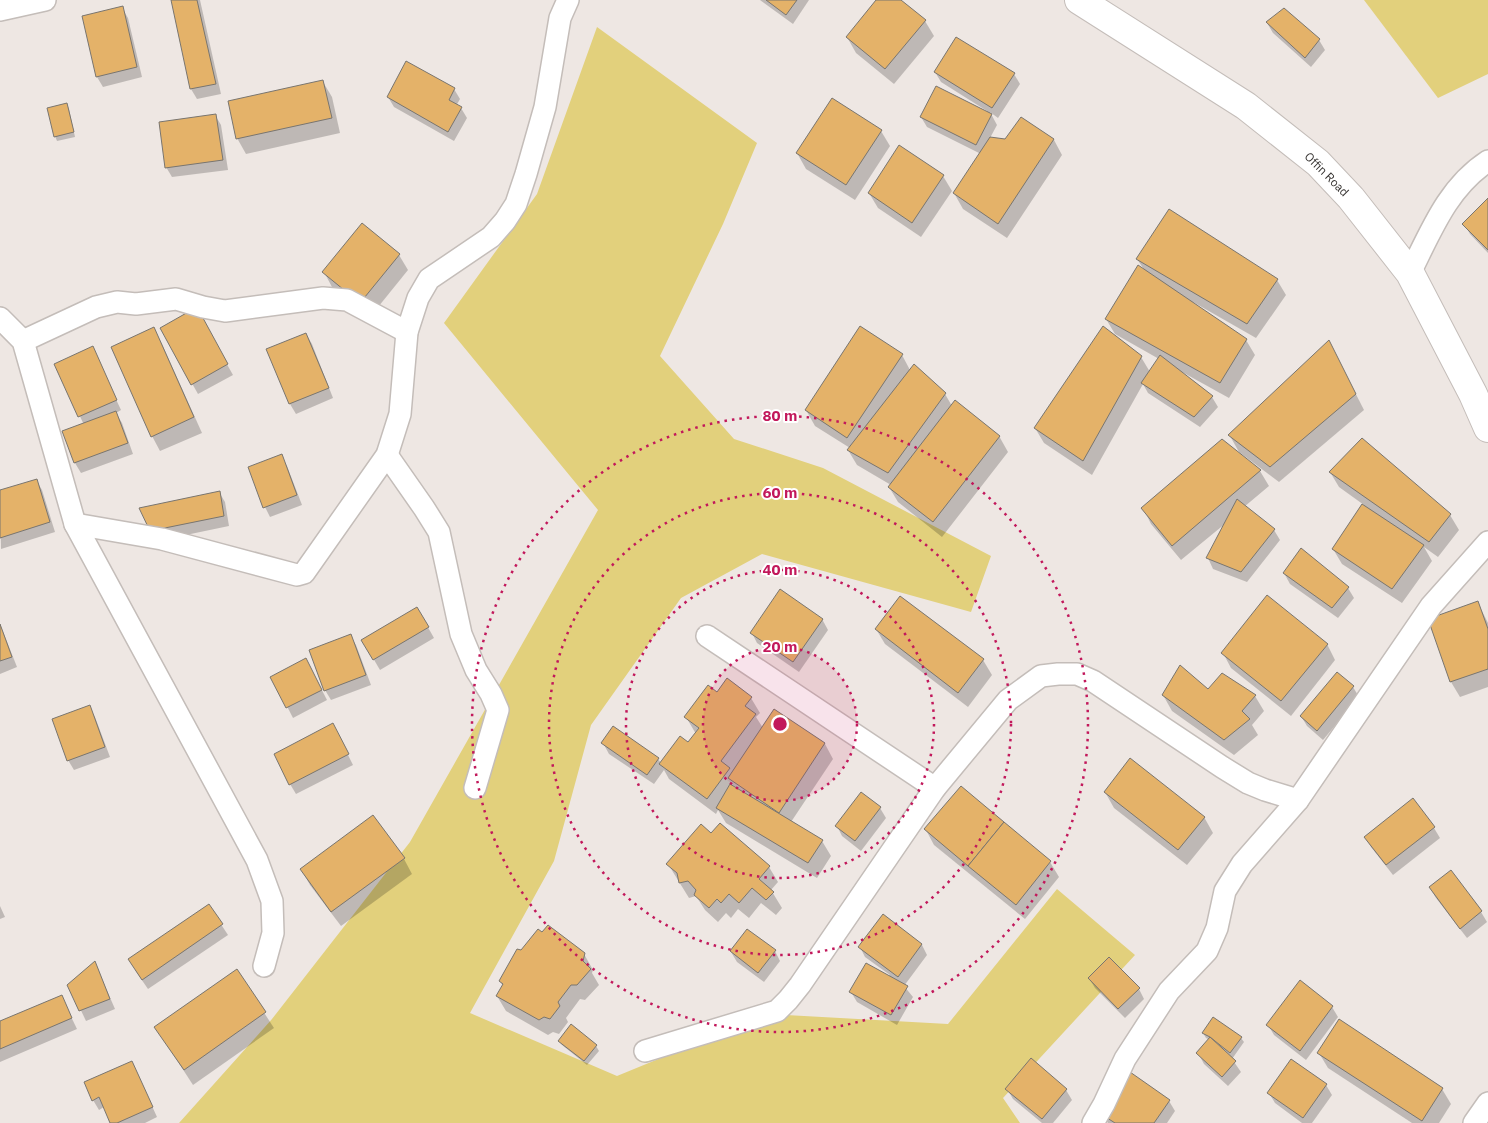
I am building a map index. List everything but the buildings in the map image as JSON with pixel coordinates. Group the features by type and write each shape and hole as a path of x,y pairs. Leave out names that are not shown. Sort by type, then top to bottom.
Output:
{"street":[{"path":"0,10 45,0"},
{"path":"75,524 162,539 297,575 304,573 387,455 400,414 407,332 418,298 429,279 491,237 505,222 516,204 545,107 560,18 568,0"},
{"name":"Offin Road","path":"1079,0 1238,100 1318,163 1351,198 1410,272 1473,394 1488,428"},
{"path":"1410,272 1442,208 1474,170 1488,161"},
{"path":"23,341 96,307 117,302 136,304 176,299 225,311 323,298 347,300 407,332"},
{"path":"0,318 23,341 75,524 257,860 272,901 273,934 264,966"},
{"path":"387,455 439,532 461,634 476,670 491,694 498,710 475,788"},
{"path":"1093,1123 1125,1059 1169,991 1207,951 1218,928 1224,891 1242,864 1298,800 1431,606 1488,542"},
{"path":"707,636 935,788"},
{"path":"645,1051 777,1011 800,985 935,788 1008,700 1041,676 1077,674 1093,680 1248,783 1298,800"},
{"path":"1474,1123 1488,1103"}],"shaded area":[{"path":"1364,0 1488,0 1488,74 1438,98"},
{"path":"597,27 757,143 723,224 660,356 734,439 823,468 991,556 971,612 762,554 681,598 591,725 554,861 470,1013 617,1076 768,1014 948,1024 1057,889 1135,955 1003,1098 1020,1123 179,1123 272,1019 410,842 598,510 444,323 537,194"}]}
